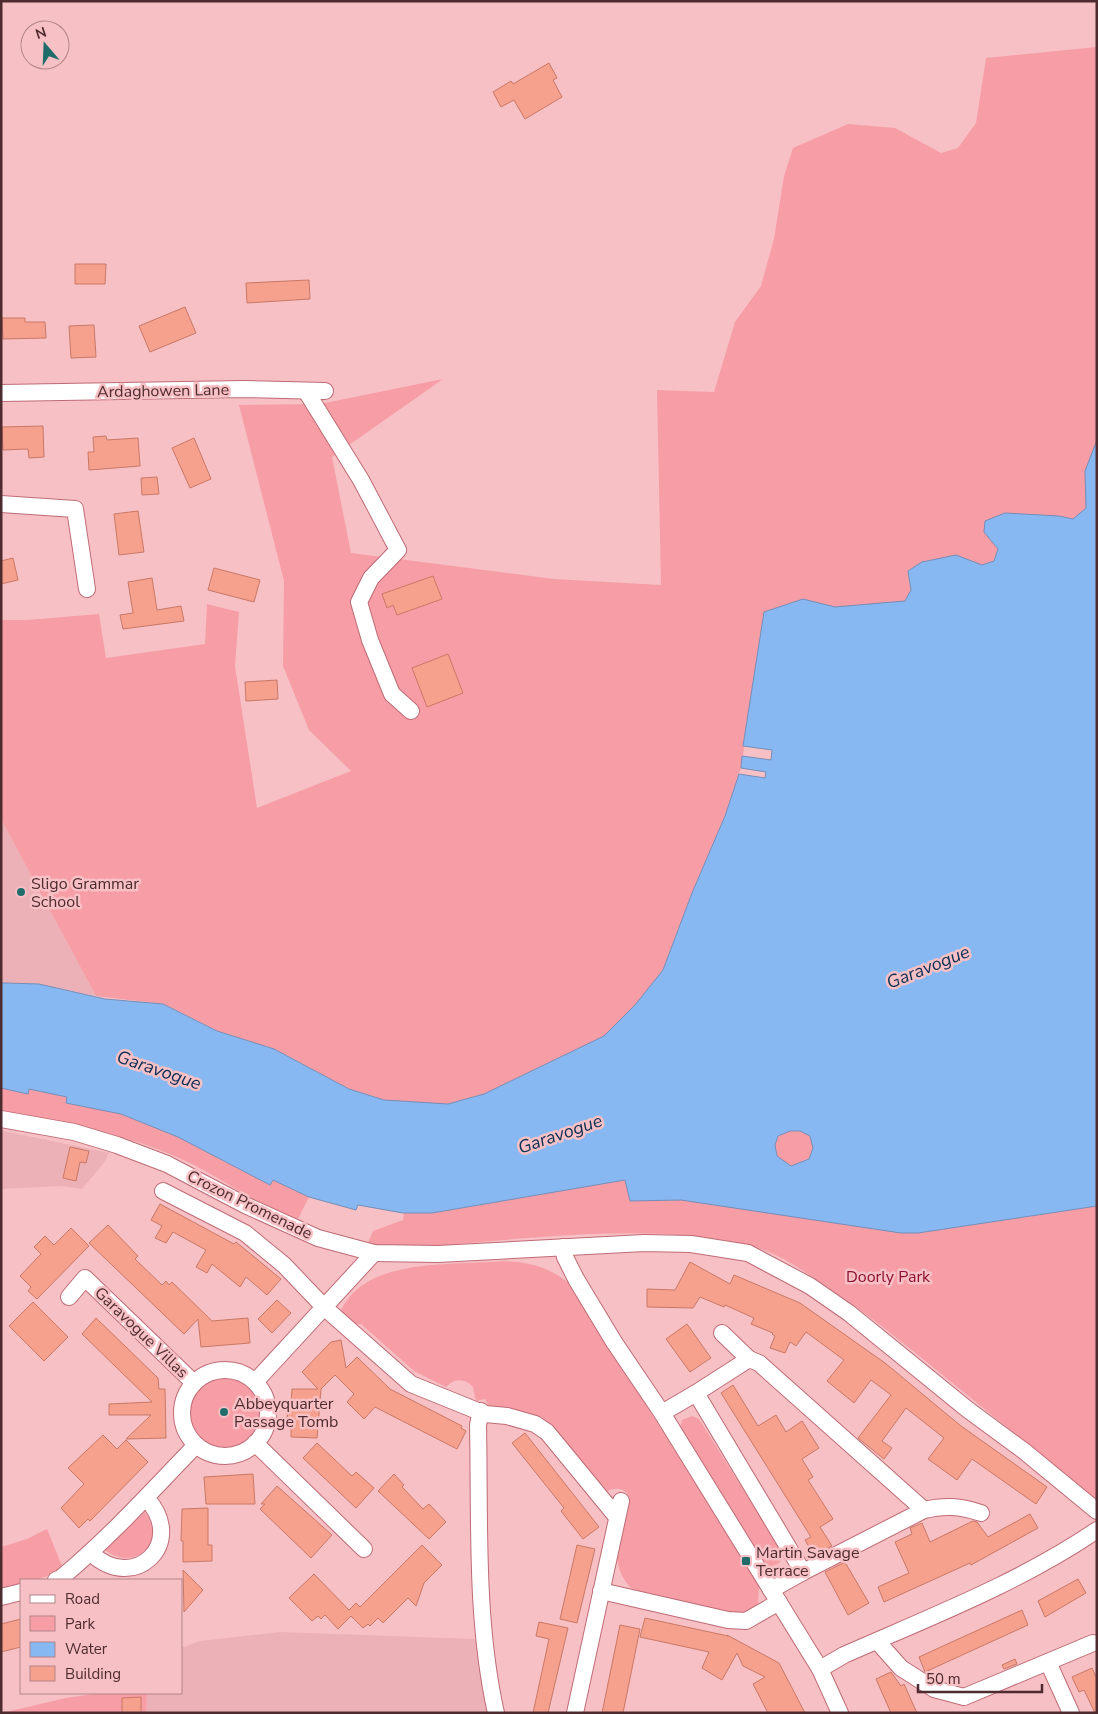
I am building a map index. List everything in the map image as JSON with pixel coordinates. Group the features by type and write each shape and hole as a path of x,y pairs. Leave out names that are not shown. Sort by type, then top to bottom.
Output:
{"street":[{"name":"Ardaghowen Lane","path":"1,393 244,389 325,391"},
{"path":"306,391 361,480 398,550 371,578 359,602 370,640 392,694 411,711"},
{"path":"1,504 75,509 87,589"},
{"name":"Crozon Promenade","path":"1,1119 74,1132 118,1145 167,1164 245,1205 318,1238 374,1253 438,1254 564,1247"},
{"path":"163,1191 245,1232 284,1265 325,1308 411,1384 436,1396 477,1409 485,1414 506,1416 535,1424 547,1432 619,1509 576,1713"},
{"path":"840,1713 820,1669 662,1413 614,1342 581,1288 565,1257 564,1247 644,1242 690,1244 748,1253 774,1265 810,1286 849,1313 1097,1511"},
{"path":"57,1579 91,1553 148,1499 196,1445 210,1453 224,1456 239,1453 255,1444 265,1428 268,1414 265,1398 255,1382 374,1253"},
{"name":"Garavogue Villas","path":"69,1297 85,1278 194,1383"},
{"path":"722,1333 750,1359 759,1363 924,1510"},
{"path":"662,1413 750,1359"},
{"name":"Garavogue Villas","path":"196,1445 187,1434 182,1419 183,1401 194,1383 210,1372 227,1370 241,1373 255,1382"},
{"path":"696,1392 803,1572"},
{"path":"477,1409 481,1614 490,1685 496,1713"},
{"path":"255,1444 364,1549"},
{"path":"91,1553 101,1562 113,1568 127,1569 140,1565 150,1558 158,1547 162,1534 162,1521 156,1508 148,1499"},
{"path":"601,1591 728,1620 746,1621 803,1572 924,1510 940,1506 959,1506 981,1513"},
{"path":"820,1669 844,1655 1012,1581 1072,1547 1097,1530"},
{"path":"1,1597 20,1592"},
{"path":"877,1640 901,1668 934,1689 964,1697 1093,1644"},
{"path":"1048,1662 1072,1713"}],"shaded area":[{"name":"Sligo Grammar School","path":"1,819 96,996 39,984 1,983"},
{"path":"1,1131 109,1153 103,1164 82,1189 62,1186 1,1189"},
{"path":"280,1632 475,1639 492,1713 146,1713 147,1694 182,1694 182,1648 200,1641"}],"green space":[{"path":"1097,47 1097,501 1073,519 1059,516 998,549 994,561 982,565 916,609 764,612 741,768 725,816 692,893 663,970 635,1005 604,1036 484,1094 448,1104 423,1104 384,1100 349,1089 274,1049 217,1031 163,1004 96,996 1,819 1,620 27,620 99,614 106,658 205,644 207,604 239,612 235,666 257,808 351,771 309,730 283,666 284,581 239,405 320,404 443,379 332,457 351,553 554,579 661,585 657,390 714,392 735,322 761,286 774,239 784,176 793,148 848,124 895,128 941,153 958,148 976,123 986,58"},
{"path":"1,1088 27,1094 29,1089 67,1097 66,1103 121,1114 178,1137 270,1185 273,1180 309,1197 298,1219 283,1214 194,1165 148,1146 75,1125 1,1111"},
{"path":"790,1131 800,1131 811,1136 813,1148 809,1159 790,1166 777,1156 775,1145 778,1136"},
{"name":"Doorly Park","path":"626,1180 630,1201 681,1200 918,1233 1097,1206 1097,1501 896,1337 860,1310 796,1266 758,1248 710,1238 669,1234 627,1233 584,1234 419,1247 392,1247 368,1243 373,1231 403,1220 404,1213 459,1209"},
{"path":"504,1261 539,1266 570,1284 759,1585 758,1604 746,1613 729,1613 632,1589 624,1579 617,1557 620,1534 630,1498 624,1491 617,1489 602,1493 556,1430 491,1409 485,1399 476,1401 473,1387 467,1382 460,1380 452,1382 446,1387 414,1371 361,1324 352,1325 340,1313 352,1295 368,1282 389,1273 412,1267"},
{"path":"218,1378 232,1378 245,1384 254,1393 260,1406 258,1426 250,1438 232,1448 218,1448 205,1442 196,1433 190,1420 190,1406 196,1393 205,1384"},
{"path":"692,1416 699,1419 783,1553 781,1560 776,1565 770,1566 763,1563 680,1429 682,1420"},
{"path":"145,1512 151,1523 152,1534 150,1543 144,1551 137,1556 127,1558 116,1556 105,1550"},
{"path":"47,1529 62,1566 48,1576 38,1579 20,1579 20,1585 1,1589 1,1547 27,1539"},
{"path":"94,1694 147,1694 146,1713 2,1713 66,1698"}],"water":[{"name":"Garavogue","path":"1097,440 1097,1206 918,1233 901,1233 681,1200 630,1201 625,1180 432,1213 403,1213 358,1205 356,1210 309,1197 273,1180 270,1185 178,1137 121,1114 66,1103 67,1097 29,1089 28,1094 1,1088 1,983 39,984 105,999 163,1004 217,1031 274,1049 349,1089 384,1100 448,1104 484,1094 604,1036 635,1005 663,970 692,893 725,816 739,774 765,778 766,772 741,768 742,756 771,760 772,750 743,746 764,612 803,599 835,607 905,601 911,590 908,571 922,562 956,555 982,565 994,561 998,549 984,532 985,521 1005,513 1059,516 1073,519 1086,508 1085,471","holes":["790,1131 800,1131 810,1136 813,1148 809,1159 791,1166 777,1156 775,1145 778,1136"]}],"building":[{"path":"549,63 557,78 553,80 562,97 525,119 514,100 501,107 493,92 511,81 513,84"},
{"path":"75,264 106,264 105,284 75,284"},
{"path":"309,280 310,299 247,303 246,283"},
{"path":"185,307 196,333 150,352 139,326"},
{"path":"2,318 25,318 25,322 45,322 46,338 3,339"},
{"path":"94,325 96,357 71,358 69,326"},
{"path":"43,426 44,457 29,458 28,449 3,450 2,427"},
{"path":"106,436 107,440 138,438 140,466 89,470 88,452 94,452 93,437"},
{"path":"194,438 211,479 190,488 172,448"},
{"path":"157,477 159,494 142,495 141,478"},
{"path":"138,511 144,552 119,555 114,514"},
{"path":"13,558 18,580 1,584 1,561"},
{"path":"214,568 260,580 254,602 208,590"},
{"path":"433,576 442,599 397,615 393,605 387,608 382,594"},
{"path":"152,578 157,610 181,606 184,621 123,629 120,615 133,613 128,582"},
{"path":"448,654 463,693 427,707 412,668"},
{"path":"277,680 278,699 246,701 245,682"},
{"path":"70,1147 89,1151 86,1163 80,1162 76,1181 63,1178"},
{"path":"160,1204 234,1244 236,1242 281,1279 267,1295 246,1277 240,1287 212,1264 207,1273 196,1267 206,1250 173,1232 166,1243 155,1238 162,1226 151,1220"},
{"path":"108,1225 138,1256 135,1259 162,1285 166,1281 169,1285 172,1282 212,1321 248,1318 250,1343 201,1347 198,1319 184,1334 89,1243"},
{"path":"71,1228 89,1246 37,1299 28,1291 31,1287 20,1276 41,1254 34,1247 45,1236 54,1245"},
{"path":"690,1262 730,1284 734,1275 800,1303 885,1363 961,1426 1047,1487 1036,1504 972,1459 957,1480 928,1459 944,1438 906,1408 882,1441 892,1448 884,1459 858,1438 891,1395 871,1380 854,1403 827,1381 844,1360 806,1332 796,1346 790,1342 785,1353 770,1348 775,1336 773,1333 751,1324 754,1318 725,1305 724,1307 700,1297 693,1308 647,1307 647,1289 675,1290"},
{"path":"277,1300 291,1313 272,1333 258,1319"},
{"path":"33,1302 68,1337 44,1361 9,1326"},
{"path":"96,1318 158,1378 159,1389 165,1389 166,1438 126,1439 151,1415 109,1415 109,1404 152,1402 82,1334"},
{"path":"687,1324 711,1358 690,1372 666,1339"},
{"path":"341,1340 346,1368 357,1357 390,1389 462,1426 461,1428 466,1431 457,1449 375,1407 364,1419 347,1402 354,1394 335,1375 321,1389 317,1438 291,1437 291,1420 287,1420 288,1405 291,1405 292,1389 318,1389 302,1372 331,1342"},
{"path":"733,1385 758,1426 776,1415 786,1432 802,1421 819,1448 802,1459 813,1477 808,1480 833,1519 820,1527 832,1546 814,1555 805,1540 811,1537 721,1393"},
{"path":"525,1433 599,1527 583,1539 561,1511 564,1508 512,1443"},
{"path":"103,1435 117,1449 126,1440 148,1462 90,1521 88,1519 79,1528 61,1508 84,1484 68,1468"},
{"path":"317,1443 352,1476 356,1472 374,1488 356,1508 303,1458"},
{"path":"253,1474 255,1504 206,1504 204,1477"},
{"path":"394,1474 404,1485 402,1487 423,1509 429,1504 446,1522 429,1539 378,1491"},
{"path":"277,1486 332,1535 311,1558 260,1509 265,1504 261,1504"},
{"path":"208,1508 208,1545 212,1545 212,1561 183,1562 183,1541 181,1541 182,1509"},
{"path":"1030,1514 1038,1528 971,1565 970,1563 884,1602 878,1587 909,1573 895,1542 912,1534 910,1528 922,1523 930,1542 973,1521 977,1522 988,1537"},
{"path":"422,1545 442,1565 424,1583 416,1606 408,1598 383,1623 378,1618 370,1626 368,1624 363,1628 351,1616 338,1629 325,1615 321,1619 318,1616 312,1621 289,1598 314,1574 349,1610 356,1603 360,1607"},
{"path":"577,1545 595,1549 577,1623 560,1619"},
{"path":"843,1563 846,1564 869,1603 848,1615 825,1572"},
{"path":"183,1570 203,1590 184,1612"},
{"path":"1078,1579 1086,1593 1045,1617 1038,1601"},
{"path":"1022,1610 1028,1625 925,1672 919,1657"},
{"path":"645,1618 727,1635 779,1663 805,1713 768,1713 753,1684 765,1677 743,1666 737,1653 722,1680 702,1668 709,1652 640,1637"},
{"path":"20,1619 20,1647 1,1652 1,1624"},
{"path":"539,1622 568,1628 548,1713 533,1713 549,1639 536,1636"},
{"path":"620,1625 640,1629 623,1713 602,1713"},
{"path":"1015,1659 1017,1664 1004,1669 1002,1665"},
{"path":"1092,1668 1097,1679 1097,1713 1095,1713 1084,1690 1079,1692 1072,1677"},
{"path":"891,1672 901,1686 904,1684 917,1713 891,1713 876,1679"},
{"path":"141,1697 141,1713 122,1713 122,1698"}],"place":[{"name":"Sligo Grammar School","path":"21,892"},
{"name":"Abbeyquarter Passage Tomb","path":"224,1412"},
{"name":"Martin Savage Terrace","path":"746,1561"}]}
